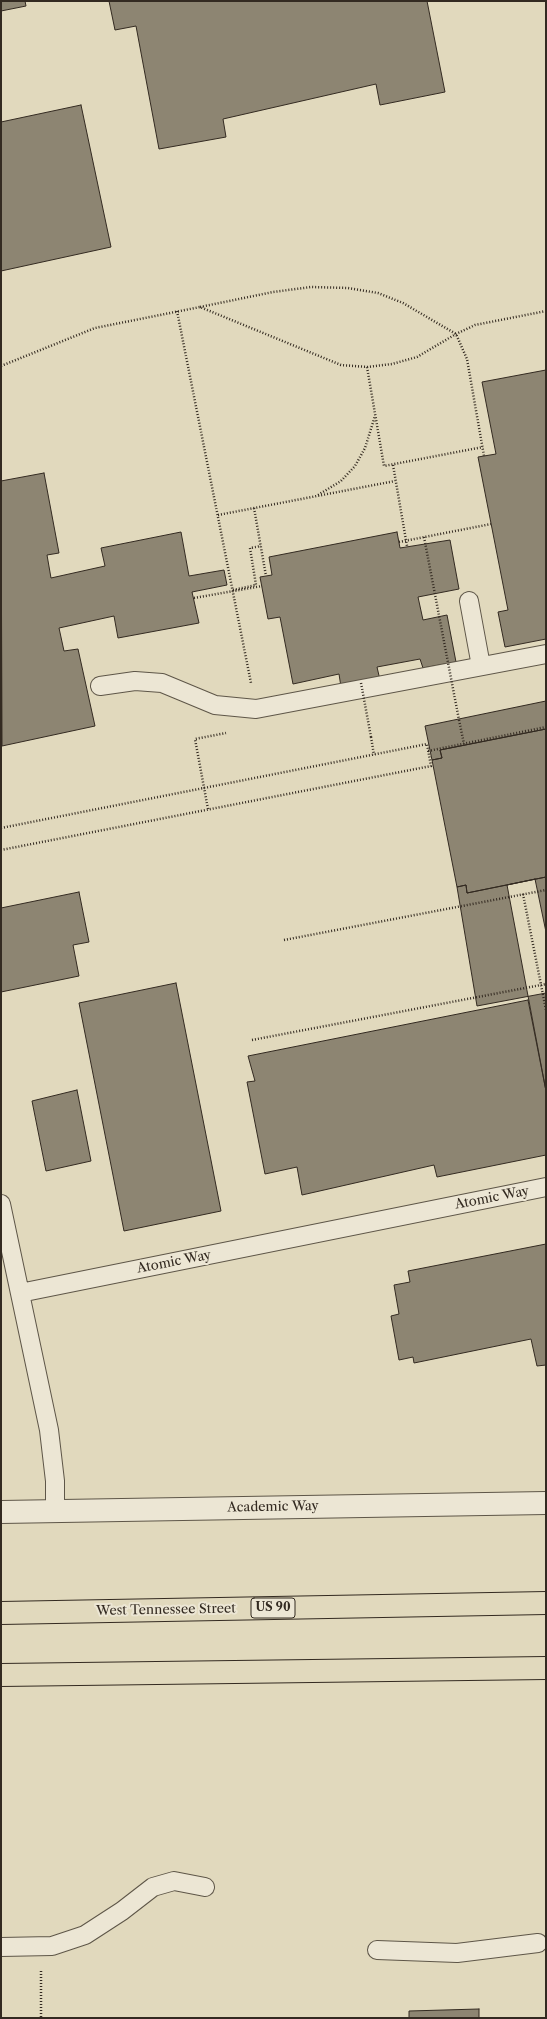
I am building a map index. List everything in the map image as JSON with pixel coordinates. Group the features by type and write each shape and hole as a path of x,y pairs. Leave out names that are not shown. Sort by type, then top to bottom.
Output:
{"main road":[{"name":"West Tennessee Street","path":"1,1613 546,1603"},
{"path":"1,1675 546,1668"}],"street":[{"name":"Academic Way","path":"1,1512 546,1503"}],"lane":[{"path":"469,601 481,666"},
{"path":"100,686 136,681 155,682 174,687 215,705 256,709 546,654"},
{"name":"Atomic Way","path":"20,1293 546,1187"},
{"path":"1,1204 49,1430 54,1481 55,1511"},
{"path":"1,1947 52,1946 85,1935 153,1887 174,1881 205,1887"},
{"path":"377,1950 457,1953 538,1943"}],"path":[{"path":"1,366 95,328 200,307 293,289 311,287 348,288 378,293 392,297 456,334 466,359 484,456"},
{"path":"200,307 341,365 367,368 398,363 417,357 456,334 488,322 546,311"},
{"path":"177,312 256,709"},
{"path":"367,368 384,466 483,447"},
{"path":"313,497 341,481 355,466 365,448 375,414"},
{"path":"393,465 407,546"},
{"path":"218,515 395,481"},
{"path":"254,508 266,576"},
{"path":"399,542 491,524"},
{"path":"424,537 464,744"},
{"path":"233,590 256,585 250,548 260,546"},
{"path":"194,598 262,586"},
{"path":"361,683 374,755"},
{"path":"428,751 546,727"},
{"path":"1,828 427,744 431,766 1,850"},
{"path":"197,751 208,809"},
{"path":"284,940 546,890"},
{"path":"523,894 546,1010"},
{"path":"252,1040 546,984"},
{"path":"41,1946 41,2018"}],"building":[{"path":"1,1 25,1 26,6 1,11"},
{"path":"109,1 427,1 445,92 380,105 376,84 223,119 226,137 159,149 136,26 115,30"},
{"path":"81,105 111,247 1,271 1,122"},
{"path":"546,370 546,639 505,647 498,612 508,610 478,457 496,454 482,382"},
{"path":"44,473 59,553 47,555 51,578 105,566 101,548 181,532 189,576 224,570 227,585 192,592 199,623 118,638 114,616 59,628 64,651 78,649 95,726 2,746 1,481"},
{"path":"397,532 400,548 450,540 459,589 418,597 423,620 447,615 456,662 423,668 420,659 377,667 380,680 341,687 339,674 293,684 280,617 268,619 263,593 260,577 272,575 269,557"},
{"path":"546,701 546,729 440,750 442,758 432,760 425,726"},
{"path":"546,729 546,877 467,893 466,885 457,887 432,760 442,758 440,750"},
{"path":"546,877 546,993 477,1006 457,887 466,885 467,893"},
{"path":"535,879 546,932 546,1091 507,885"},
{"path":"79,892 89,942 73,945 79,976 1,992 1,908"},
{"path":"176,983 221,1211 124,1231 79,1003"},
{"path":"528,1000 546,1091 546,1155 437,1177 434,1165 302,1195 297,1167 265,1174 247,1082 255,1081 248,1056"},
{"path":"77,1090 91,1161 46,1171 32,1101"},
{"path":"546,1244 546,1365 537,1366 531,1339 414,1363 413,1357 399,1360 391,1316 399,1314 394,1285 410,1282 408,1271"},
{"path":"479,2009 479,2018 409,2018 409,2011"}]}
